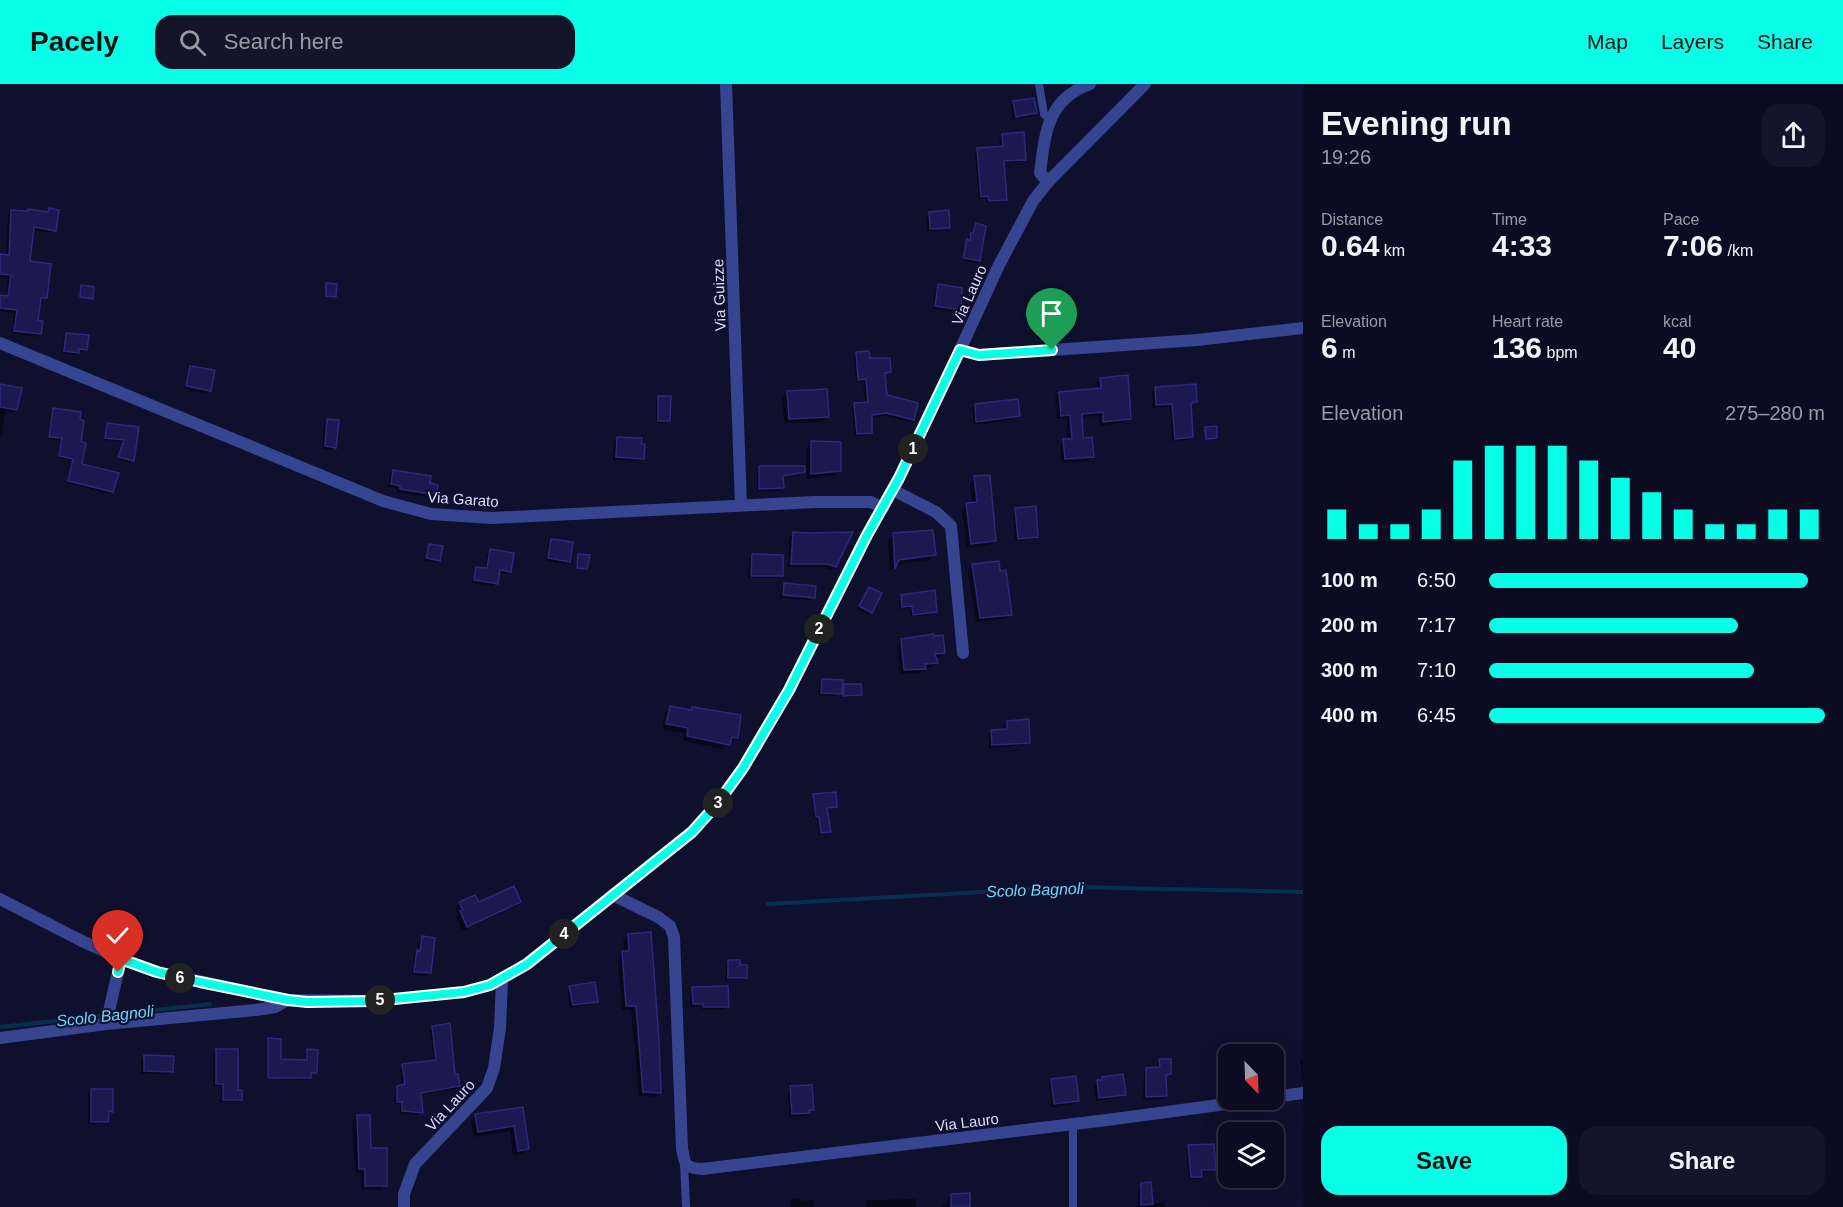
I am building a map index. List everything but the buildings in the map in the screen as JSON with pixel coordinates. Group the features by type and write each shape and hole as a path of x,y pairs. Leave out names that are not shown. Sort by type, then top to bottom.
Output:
{"street":[{"name":"Via Guizze","path":"726,84 741,505"},
{"path":"1048,182 1040,174 1050,120 1065,97 1090,84"},
{"name":"Via Lauro","path":"0,899 80,940 121,959 157,972 288,1000 374,1001 444,995 477,990 502,980 527,964 692,832 717,804 743,768 789,690 867,535 883,508 1013,237 1033,201 1048,182 1143,84"},
{"path":"960,350 979,355 1197,340 1303,328"},
{"name":"Via Garato","path":"0,343 383,501 431,514 492,518 741,505 871,502 883,508"},
{"path":"892,490 936,512 951,525 963,653"},
{"path":"613,895 658,917 670,926 674,937 684,1163"},
{"path":"106,1024 121,959"},
{"name":"Via Lauro","path":"404,1207 404,1194 415,1164 487,1088 496,1058 502,980"},
{"name":"Via Lauro","path":"0,1038 106,1024 256,1010 275,1006 288,1000"},
{"path":"1284,1096 1303,1093"},
{"name":"Via Lauro","path":"684,1163 690,1168 702,1169 1218,1105"}],"lane":[{"path":"1039,84 1044,114 1050,120"},
{"path":"1073,1124 1073,1207"},
{"path":"684,1163 686,1207"}],"waterway":[{"name":"Scolo Bagnoli","path":"768,904 1074,887 1303,892"},
{"name":"Scolo Bagnoli","path":"0,1027 210,1004"}],"route":[{"path":"118,972 121,959 157,972 288,1000 374,1001 477,990 502,980 527,964 692,832 717,804 743,768 789,690 867,535 899,478 960,350 979,355 1052,350"}]}
